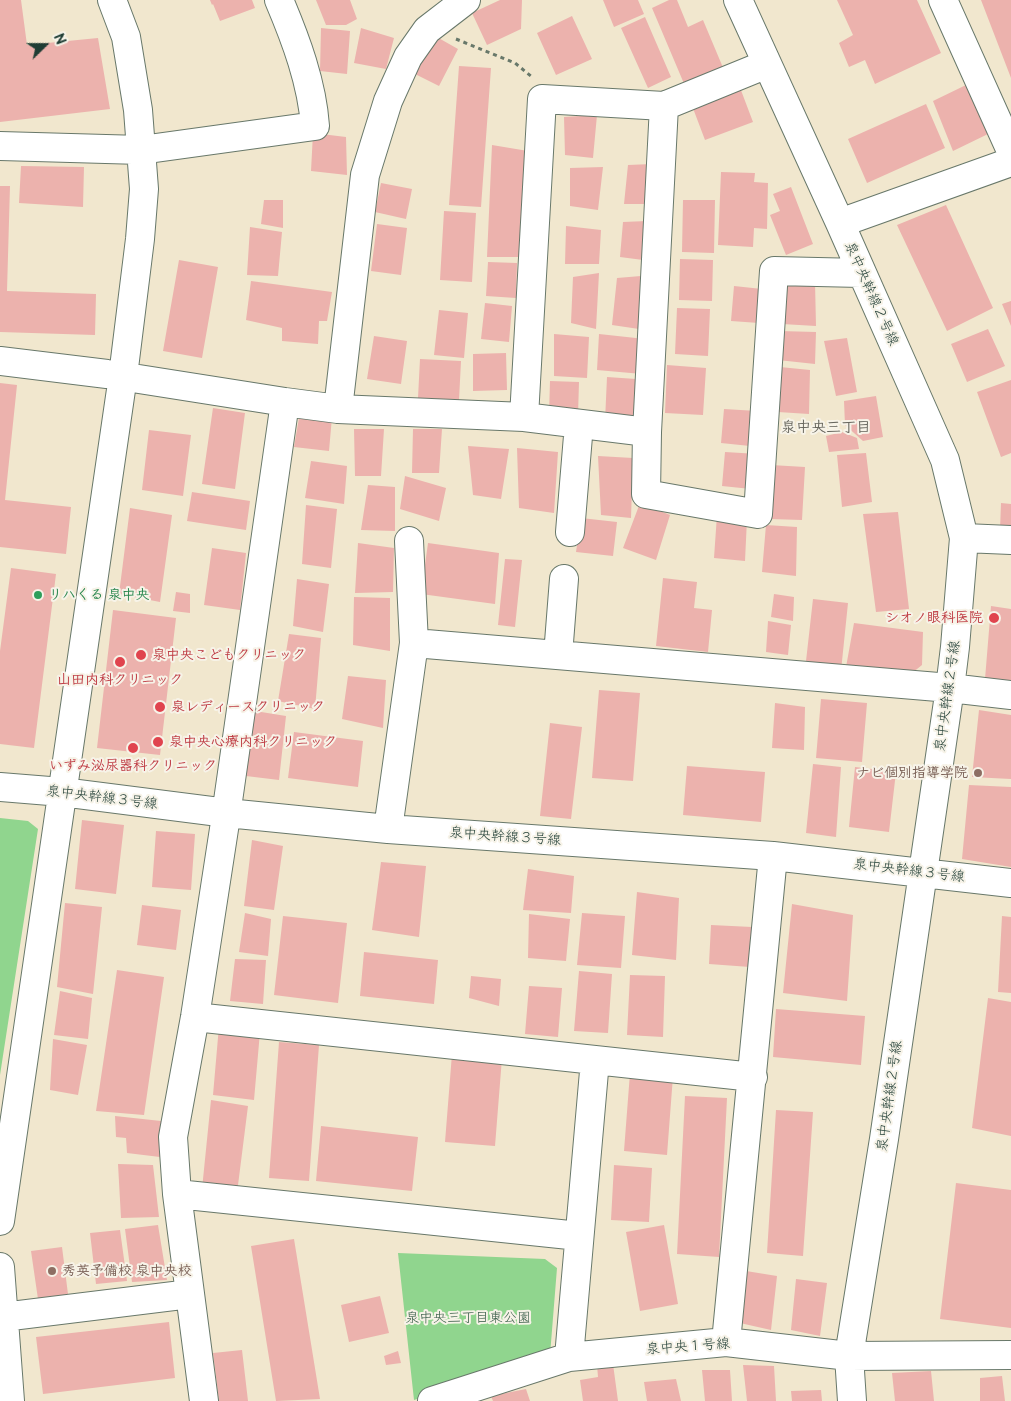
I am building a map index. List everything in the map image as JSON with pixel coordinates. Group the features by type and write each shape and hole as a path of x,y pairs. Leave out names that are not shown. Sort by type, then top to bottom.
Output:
{"street":[{"path":"0,1220 4,1166 62,792 123,376 140,239 144,189 138,110 126,37 112,0"},
{"path":"0,146 141,150 315,126 314,104 292,31 279,0"},
{"path":"338,409 365,175 388,101 408,57 427,30 464,0"},
{"name":"泉中央幹線２号線","path":"738,0 840,223 945,460 964,538 956,647 884,1139 849,1356 852,1401"},
{"path":"944,0 1011,151"},
{"path":"524,417 542,99 664,106 767,64"},
{"path":"664,106 647,432 646,494 758,514 774,271 861,273"},
{"path":"840,223 1011,162"},
{"path":"0,361 123,376 338,409 524,417 647,432"},
{"path":"204,1401 177,1194 173,1137 227,813 285,402"},
{"path":"570,532 579,424"},
{"path":"964,538 1011,540"},
{"path":"388,828 414,643 409,541"},
{"path":"558,655 564,579"},
{"path":"414,643 950,688 1011,695"},
{"name":"泉中央幹線３号線","path":"0,787 62,792 227,813 388,828 773,856 1011,883"},
{"path":"726,1342 773,856"},
{"path":"194,1017 753,1077"},
{"path":"569,1357 578,1236 595,1060"},
{"path":"177,1194 578,1236"},
{"path":"0,1267 6,1391"},
{"path":"3,1317 190,1294"},
{"name":"泉中央１号線","path":"432,1401 569,1357 726,1342 849,1356 1011,1355"}],"path":[{"path":"427,30 440,33 515,63 536,80"}],"green space":[{"path":"0,818 28,821 38,829 0,1075"},
{"name":"泉中央三丁目東公園","path":"398,1253 545,1259 557,1268 550,1355 540,1361 414,1400"}],"building":[{"path":"0,0 21,0 27,45 98,38 110,109 0,122"},
{"path":"210,0 252,0 255,8 220,21"},
{"path":"316,0 350,0 357,19 346,25 326,25"},
{"path":"500,0 522,0 521,29 487,45 472,13"},
{"path":"603,0 638,0 644,14 614,27"},
{"path":"669,0 677,0 688,27 703,20 724,70 685,86 652,8"},
{"path":"837,0 917,0 941,53 875,84 865,60 849,67 839,43 853,35"},
{"path":"981,0 1011,0 1011,78"},
{"path":"572,16 592,59 556,75 537,33"},
{"path":"645,17 671,77 648,88 621,28"},
{"path":"321,28 350,31 347,74 320,71"},
{"path":"361,28 394,38 386,69 354,63"},
{"path":"435,36 458,49 439,86 415,74"},
{"path":"459,66 491,68 481,207 449,205"},
{"path":"739,85 753,122 705,140 691,103"},
{"path":"966,85 988,134 953,151 933,101"},
{"path":"926,104 945,148 867,183 848,139"},
{"path":"597,115 593,158 565,155 564,117"},
{"path":"313,133 346,137 347,175 311,171"},
{"path":"492,145 528,151 520,257 487,257"},
{"path":"652,164 648,204 624,204 628,165"},
{"path":"21,166 84,167 83,207 19,203"},
{"path":"603,167 598,210 570,206 570,168"},
{"path":"721,172 755,173 754,182 768,183 767,229 754,228 753,247 718,245"},
{"path":"381,183 412,189 406,219 375,212"},
{"path":"0,186 10,186 7,291 96,294 95,335 0,332"},
{"path":"791,187 813,244 786,255 770,215 780,211 773,194"},
{"path":"264,200 283,200 283,228 261,224"},
{"path":"683,200 715,200 714,253 682,252"},
{"path":"946,205 993,308 947,331 897,225"},
{"path":"444,211 476,213 472,282 440,280"},
{"path":"647,221 643,260 620,257 623,222"},
{"path":"377,224 407,228 401,275 371,271"},
{"path":"566,226 601,230 599,264 565,264"},
{"path":"250,227 282,232 278,276 247,275"},
{"path":"680,259 713,260 712,301 679,300"},
{"path":"179,260 218,267 202,358 163,351"},
{"path":"488,262 517,263 516,298 486,296"},
{"path":"599,273 596,329 571,323 573,277"},
{"path":"641,276 639,329 612,325 617,278"},
{"path":"251,281 332,292 327,321 319,321 318,344 282,341 282,328 246,320"},
{"path":"815,282 816,326 782,324 785,283"},
{"path":"734,286 762,289 759,323 731,321"},
{"path":"1011,301 1011,326 1002,304"},
{"path":"485,303 512,306 509,342 481,339"},
{"path":"677,308 710,309 708,356 675,354"},
{"path":"439,310 468,313 464,358 434,355"},
{"path":"988,329 1005,366 967,382 951,344"},
{"path":"779,331 816,332 815,364 778,360"},
{"path":"554,334 589,337 587,378 554,376"},
{"path":"599,334 645,339 642,374 597,370"},
{"path":"374,336 407,341 401,384 367,379"},
{"path":"847,338 857,392 836,396 824,341"},
{"path":"506,353 507,390 473,391 473,354"},
{"path":"420,359 461,361 459,400 418,398"},
{"path":"667,365 706,368 703,415 665,413"},
{"path":"780,367 810,370 809,414 778,412"},
{"path":"607,377 636,379 634,422 605,421"},
{"path":"1011,380 1011,453 1001,457 977,392"},
{"path":"550,381 579,382 578,415 549,415"},
{"path":"0,383 17,385 5,500 71,507 66,554 0,547"},
{"path":"876,396 883,437 863,441 845,425 844,401"},
{"path":"213,408 245,413 235,489 202,484"},
{"path":"724,409 757,411 750,446 721,443"},
{"path":"300,412 332,417 329,451 294,447"},
{"path":"354,429 384,429 381,476 355,476"},
{"path":"413,429 442,429 439,473 412,473"},
{"path":"149,430 191,435 183,496 142,490"},
{"path":"842,432 857,438 859,449 829,452 826,436"},
{"path":"468,446 509,449 501,499 473,495"},
{"path":"517,448 558,452 554,513 519,508"},
{"path":"725,452 758,454 751,489 722,486"},
{"path":"866,453 872,502 842,507 837,455"},
{"path":"598,456 633,458 631,518 601,515"},
{"path":"311,461 347,466 344,504 305,498"},
{"path":"771,465 805,467 802,520 770,519"},
{"path":"405,476 446,488 439,521 400,509"},
{"path":"368,485 395,487 395,531 361,530"},
{"path":"192,492 250,501 246,530 187,521"},
{"path":"640,503 670,515 656,560 623,548"},
{"path":"1001,503 1011,504 1011,530 1000,530"},
{"path":"306,505 337,509 331,568 302,564"},
{"path":"130,508 172,515 160,602 119,594"},
{"path":"898,512 909,609 876,612 863,514"},
{"path":"717,515 747,519 745,561 714,558"},
{"path":"581,518 617,522 613,556 576,552"},
{"path":"766,525 797,527 796,576 762,572"},
{"path":"358,543 394,548 393,592 355,593"},
{"path":"428,543 499,553 495,604 421,594"},
{"path":"212,548 246,553 240,610 204,605"},
{"path":"505,559 522,560 515,627 498,625"},
{"path":"11,568 56,574 34,748 0,744 0,651"},
{"path":"663,578 697,582 694,608 712,610 708,652 656,646"},
{"path":"297,579 329,584 323,632 293,626"},
{"path":"176,592 190,594 190,613 173,611"},
{"path":"774,594 794,597 793,621 771,617"},
{"path":"354,597 390,598 390,651 353,645"},
{"path":"813,599 848,603 841,671 805,670"},
{"path":"991,606 1011,609 1011,682 985,679"},
{"path":"113,610 176,618 160,755 97,748"},
{"path":"768,621 791,625 788,655 766,652"},
{"path":"854,623 923,632 922,665 907,677 846,667"},
{"path":"289,634 321,638 315,709 278,701"},
{"path":"348,676 386,680 383,728 342,719"},
{"path":"599,690 640,693 633,781 592,778"},
{"path":"821,699 867,703 862,762 816,758"},
{"path":"775,703 805,707 804,750 772,748"},
{"path":"979,710 1011,715 1011,779 972,777"},
{"path":"255,711 286,716 279,780 246,776"},
{"path":"550,723 582,727 571,819 540,816"},
{"path":"294,732 363,741 358,787 288,778"},
{"path":"813,764 841,767 836,837 806,833"},
{"path":"687,766 765,772 761,822 683,815"},
{"path":"855,767 896,772 889,832 849,827"},
{"path":"969,785 1011,787 1011,867 962,859"},
{"path":"82,820 124,825 116,894 75,889"},
{"path":"156,831 195,834 191,890 152,887"},
{"path":"252,840 283,846 274,910 244,906"},
{"path":"381,862 426,866 419,937 372,930"},
{"path":"528,869 574,876 571,913 523,910"},
{"path":"637,892 679,898 676,960 632,955"},
{"path":"65,903 102,907 93,994 57,987"},
{"path":"792,904 853,915 847,1001 783,993"},
{"path":"142,905 181,910 176,950 137,945"},
{"path":"245,913 271,919 268,956 239,952"},
{"path":"582,913 625,916 621,968 577,965"},
{"path":"529,914 570,919 566,961 528,958"},
{"path":"283,916 347,923 338,1003 274,995"},
{"path":"1002,916 1011,917 1011,993 998,992"},
{"path":"711,925 752,927 750,967 709,964"},
{"path":"364,952 438,960 434,1004 360,996"},
{"path":"235,959 266,960 263,1004 230,1001"},
{"path":"117,970 164,977 144,1115 96,1111"},
{"path":"579,971 612,974 608,1033 574,1031"},
{"path":"630,975 665,976 663,1037 627,1035"},
{"path":"471,976 501,979 499,1006 469,998"},
{"path":"529,986 562,988 558,1037 525,1034"},
{"path":"60,991 92,998 88,1039 54,1035"},
{"path":"988,998 1011,1002 1011,1136 972,1128"},
{"path":"776,1009 865,1016 861,1065 773,1057"},
{"path":"219,1026 260,1032 254,1100 213,1095"},
{"path":"53,1039 87,1045 78,1095 50,1090"},
{"path":"279,1042 319,1045 309,1181 269,1178"},
{"path":"452,1054 502,1058 495,1146 445,1142"},
{"path":"630,1073 673,1076 667,1155 624,1151"},
{"path":"685,1096 727,1098 719,1257 677,1254"},
{"path":"211,1100 248,1106 237,1193 202,1189"},
{"path":"776,1110 813,1112 803,1256 767,1253"},
{"path":"115,1116 161,1121 160,1157 127,1153 126,1138 116,1137"},
{"path":"321,1126 418,1137 412,1191 316,1181"},
{"path":"118,1164 153,1165 159,1217 121,1218"},
{"path":"614,1165 652,1168 649,1222 611,1220"},
{"path":"956,1183 1011,1190 1011,1328 940,1319"},
{"path":"158,1225 167,1280 132,1282 125,1229"},
{"path":"664,1225 678,1304 640,1311 626,1232"},
{"path":"120,1230 127,1281 96,1284 90,1233"},
{"path":"294,1239 320,1399 276,1401 251,1246"},
{"path":"62,1247 69,1302 39,1306 31,1251"},
{"path":"746,1271 777,1276 771,1330 740,1323"},
{"path":"796,1279 827,1283 820,1336 791,1330"},
{"path":"380,1296 389,1333 349,1342 341,1305"},
{"path":"169,1322 175,1378 43,1394 36,1337"},
{"path":"242,1350 248,1401 219,1401 213,1353"},
{"path":"398,1351 401,1363 386,1365 384,1356"},
{"path":"613,1364 618,1401 583,1401 580,1380 598,1377 597,1365"},
{"path":"743,1365 774,1366 776,1401 747,1401"},
{"path":"702,1370 730,1370 732,1401 705,1401"},
{"path":"931,1371 934,1401 895,1401 892,1373"},
{"path":"1002,1376 1005,1401 980,1401 980,1378"},
{"path":"676,1379 681,1401 647,1401 644,1382"},
{"path":"526,1389 530,1401 493,1401 491,1396"},
{"path":"821,1390 822,1401 792,1401 791,1391"}],"place":[{"name":"リハくる 泉中央","path":"38,595"},
{"name":"シオノ眼科医院","path":"994,618"},
{"name":"泉中央こどもクリニック","path":"141,655"},
{"name":"山田内科クリニック","path":"120,662"},
{"name":"泉レディースクリニック","path":"160,707"},
{"name":"泉中央心療内科クリニック","path":"158,742"},
{"name":"いずみ泌尿器科クリニック","path":"133,748"},
{"name":"ナビ個別指導学院","path":"978,773"},
{"name":"秀英予備校 泉中央校","path":"52,1271"}],"district":[{"name":"泉中央三丁目","path":"826,428"}]}
